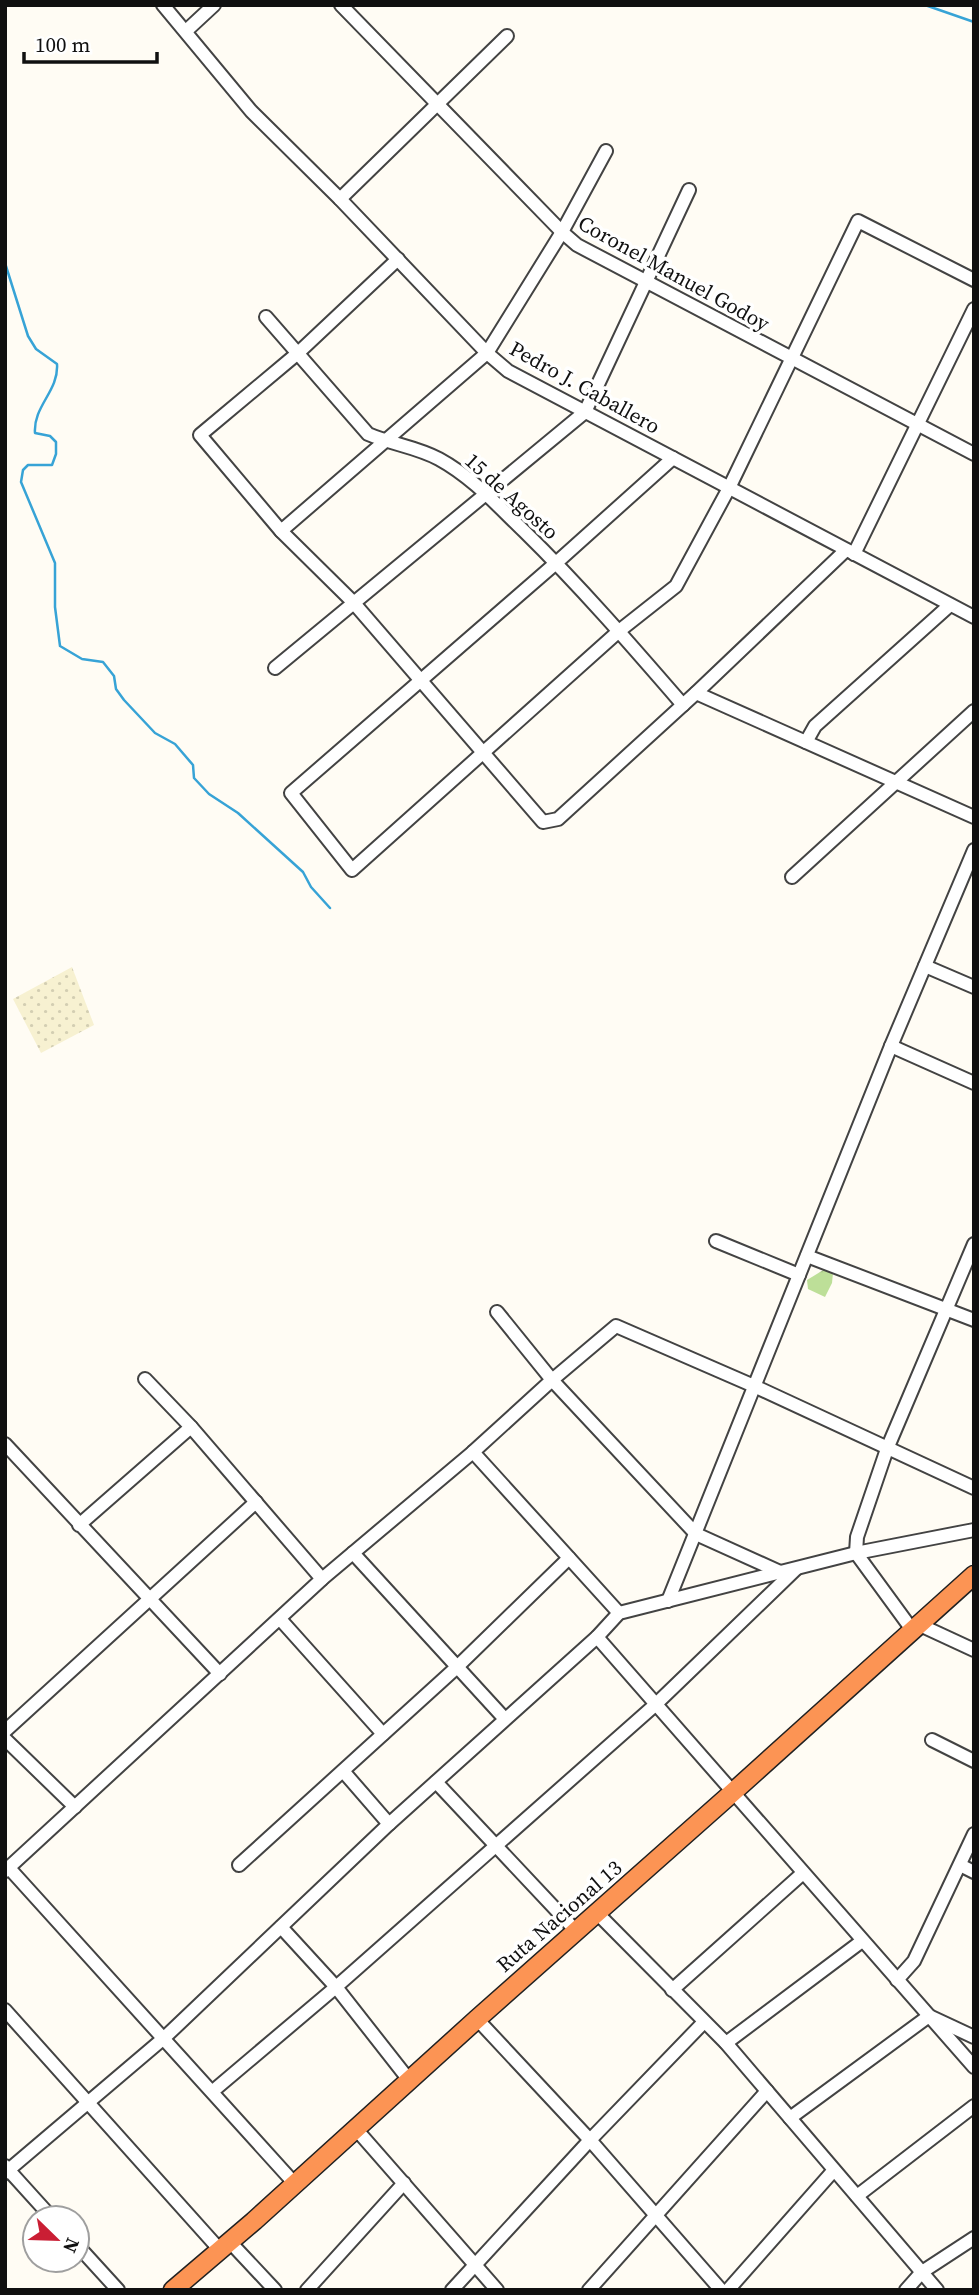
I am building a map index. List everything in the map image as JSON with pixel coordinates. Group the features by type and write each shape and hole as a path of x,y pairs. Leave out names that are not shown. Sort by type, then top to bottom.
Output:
{"highway":[{"name":"Ruta Nacional 13","path":"173,2290 295,2184 974,1575"}],"street":[{"name":"Pedro J. Caballero","path":"163,5 251,111 340,199 487,353 508,371 974,617"},
{"path":"186,31 214,5"},
{"name":"Coronel Manuel Godoy","path":"341,5 577,245 974,454"},
{"path":"340,199 507,36"},
{"path":"281,531 487,353 562,232 606,151"},
{"path":"275,668 585,412 689,190"},
{"path":"673,458 291,793 352,870 619,631 676,586 729,488 858,221 974,280"},
{"path":"398,259 298,353 200,435 281,531 353,602 543,822 558,819 850,552 974,309"},
{"name":"15 de Agosto","path":"266,317 368,434 437,458 487,495 556,563 683,705"},
{"path":"806,742 815,726 950,605"},
{"path":"696,693 974,817"},
{"path":"792,877 974,711"},
{"path":"668,1601 891,1046 974,850"},
{"path":"925,966 974,987"},
{"path":"891,1046 974,1083"},
{"path":"716,1241 799,1275"},
{"path":"974,1244 887,1449 857,1537 856,1553 916,1628 974,1650"},
{"path":"807,1256 974,1321"},
{"path":"497,1312 552,1380 696,1534 780,1572"},
{"path":"295,2184 7,1869 322,1579 473,1452 615,1326 754,1386 974,1488"},
{"path":"145,1379 191,1427 322,1579"},
{"path":"79,1525 191,1427"},
{"path":"5,1444 220,1674"},
{"path":"473,1452 619,1613"},
{"path":"5,1731 256,1502"},
{"path":"39,2204 6,2169 164,2038 389,1824 597,1637 619,1613 856,1553 974,1530"},
{"path":"353,1553 504,1718"},
{"path":"239,1865 457,1667 569,1558"},
{"path":"212,2091 336,1987 655,1705 798,1567"},
{"path":"280,1619 383,1734"},
{"path":"597,1637 974,2067"},
{"path":"5,1739 75,1807"},
{"path":"932,1740 974,1761"},
{"path":"343,1771 389,1824"},
{"path":"436,1782 576,1931"},
{"path":"897,1980 914,1961 974,1834"},
{"path":"960,1865 974,1872"},
{"path":"672,1990 803,1873"},
{"path":"597,1913 726,2043 937,2290"},
{"path":"281,1927 336,1987 409,2080"},
{"path":"726,2043 862,1941"},
{"path":"5,2010 225,2246 275,2290"},
{"path":"929,2016 974,2037"},
{"path":"790,2118 929,2016"},
{"path":"477,2019 590,2140 721,2290"},
{"path":"452,2290 590,2140 704,2022"},
{"path":"589,2290 767,2091"},
{"path":"856,2196 974,2106"},
{"path":"356,2129 498,2290"},
{"path":"728,2290 834,2170"},
{"path":"307,2290 404,2183"},
{"path":"906,2290 922,2272 974,2238"},
{"path":"91,2260 118,2290"}],"shaded area":[{"path":"72,967 94,1025 41,1053 13,999"}],"green space":[{"path":"825,1269 833,1273 832,1283 825,1297 808,1289 807,1280"}],"waterway":[{"path":"925,5 974,22"},
{"path":"5,263 28,336 36,349 57,364 57,374 35,423 35,433 50,436 56,442 56,454 52,465 28,465 23,470 21,482 55,563 55,607 60,646 82,659 103,662 114,676 116,689 124,700 155,733 175,744 193,765 194,778 209,794 238,813 303,872 311,887 330,908"}]}
